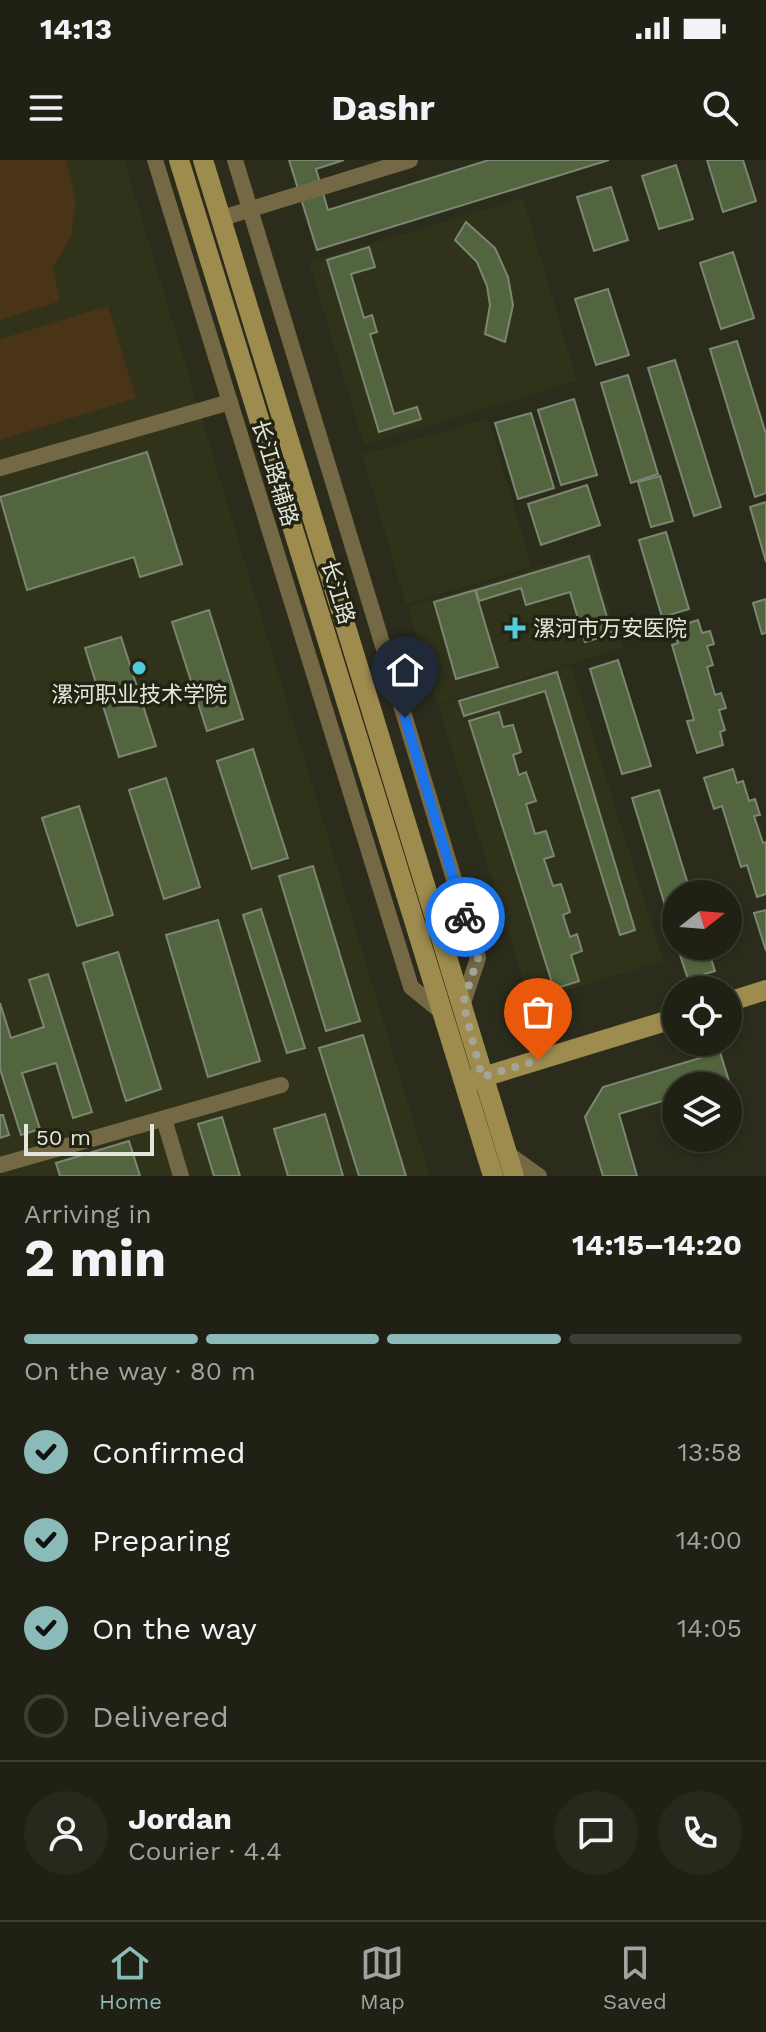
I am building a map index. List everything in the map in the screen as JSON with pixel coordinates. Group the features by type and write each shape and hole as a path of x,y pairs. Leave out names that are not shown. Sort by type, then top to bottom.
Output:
{"main road":[{"name":"长江路","path":"179,160 444,1014 474,1079"},
{"name":"长江路","path":"203,160 463,1003 474,1079 494,1167 514,1176"},
{"path":"742,998 766,990"},
{"path":"474,1079 662,1022"}],"street":[{"name":"长江路辅路","path":"155,160 411,987 444,1014"},
{"path":"235,160 478,958 463,1003"},
{"path":"222,218 410,160"},
{"path":"0,468 230,402"},
{"path":"0,1165 281,1085"},
{"path":"164,1119 181,1176"},
{"path":"494,1167 539,1176"}],"shaded area":[{"name":"漯河职业技术学院","path":"0,160 124,160 430,1176 0,1176"},
{"path":"0,160 66,160 76,201 71,236 53,267 60,301 0,320"},
{"path":"523,198 577,381 364,445 309,262"},
{"path":"108,306 136,398 0,440 0,339"},
{"path":"488,418 532,567 406,604 362,455"},
{"name":"漯河市万安医院","path":"592,551 622,648 437,705 408,607"},
{"path":"571,665 663,961 551,995 526,988 438,706"}],"building":[{"path":"289,160 344,160 316,169 328,210 489,160 609,160 317,250"},
{"path":"707,160 743,160 756,201 723,212"},
{"path":"676,165 693,219 659,229 642,176"},
{"path":"611,187 628,240 594,251 577,197"},
{"path":"466,222 495,248 508,277 513,305 505,342 485,334 490,305 487,286 477,262 455,240"},
{"path":"369,247 375,267 351,274 364,318 372,315 377,332 370,334 394,414 417,407 421,419 379,432 327,260"},
{"path":"733,252 754,318 721,329 700,263"},
{"path":"608,289 629,355 596,365 575,299"},
{"path":"737,341 766,434 766,493 755,497 710,349"},
{"path":"675,360 721,507 694,516 648,368"},
{"path":"628,375 658,474 631,483 601,383"},
{"path":"574,399 597,475 561,485 538,410"},
{"path":"531,413 554,488 518,499 495,423"},
{"path":"147,452 182,564 140,577 134,557 27,590 0,497"},
{"path":"660,476 673,521 651,527 638,482"},
{"path":"587,485 600,525 541,545 528,504"},
{"path":"766,502 766,562 750,507"},
{"path":"666,532 689,609 662,617 639,540"},
{"path":"589,556 612,634 585,642 570,592 526,605 521,588 479,601 476,590"},
{"path":"475,590 498,667 456,679 434,602"},
{"path":"766,599 766,633 762,634 753,603"},
{"path":"209,610 243,719 207,731 172,622"},
{"path":"698,620 702,633 710,631 714,644 707,646 713,665 707,667 715,695 721,693 726,708 719,710 725,730 720,732 723,745 697,753 687,721 694,720 672,645 678,643 673,628"},
{"path":"121,637 156,746 119,757 85,648"},
{"path":"618,660 651,766 622,774 590,669"},
{"path":"557,672 635,930 620,935 545,691 464,716 459,701"},
{"path":"499,712 503,727 513,725 521,752 513,755 519,775 526,772 536,801 526,804 535,834 546,831 554,856 544,859 553,886 561,884 570,912 563,915 570,937 577,934 582,951 571,955 579,981 554,989 469,721"},
{"path":"253,749 288,858 252,869 217,761"},
{"path":"733,769 737,783 743,781 749,801 755,799 760,815 754,816 763,843 766,842 766,894 757,897 747,865 741,867 722,806 714,809 704,778"},
{"path":"166,778 200,887 164,899 129,790"},
{"path":"659,790 687,880 662,880 662,896 632,798"},
{"path":"79,806 113,915 77,926 42,818"},
{"path":"313,866 360,1021 326,1031 279,876"},
{"path":"261,909 305,1048 287,1053 243,915"},
{"path":"766,910 766,951 754,913"},
{"path":"218,920 260,1061 208,1077 166,935"},
{"path":"118,952 161,1089 126,1101 83,963"},
{"path":"682,960 711,960 715,971 687,976"},
{"path":"48,974 92,1112 73,1118 56,1063 22,1073 40,1129 21,1135 0,1069 0,1003 11,1038 44,1027 29,980"},
{"path":"363,1035 406,1176 359,1176 319,1048"},
{"path":"707,1056 721,1056 726,1072 662,1072 662,1101 619,1114 637,1176 603,1176 585,1117 603,1087"},
{"path":"325,1114 343,1176 288,1176 274,1129"},
{"path":"0,1115 3,1115 9,1135 0,1138"},
{"path":"222,1117 240,1176 214,1176 198,1124"},
{"path":"129,1141 140,1176 60,1176 56,1163"}],"way so far":[{"path":"465,917 478,958 463,1003 482,1077 538,1060"}],"place":[{"name":"漯河市万安医院","path":"515,628"},
{"name":"漯河职业技术学院","path":"139,668"}],"route":[{"path":"405,718 465,917"}]}
